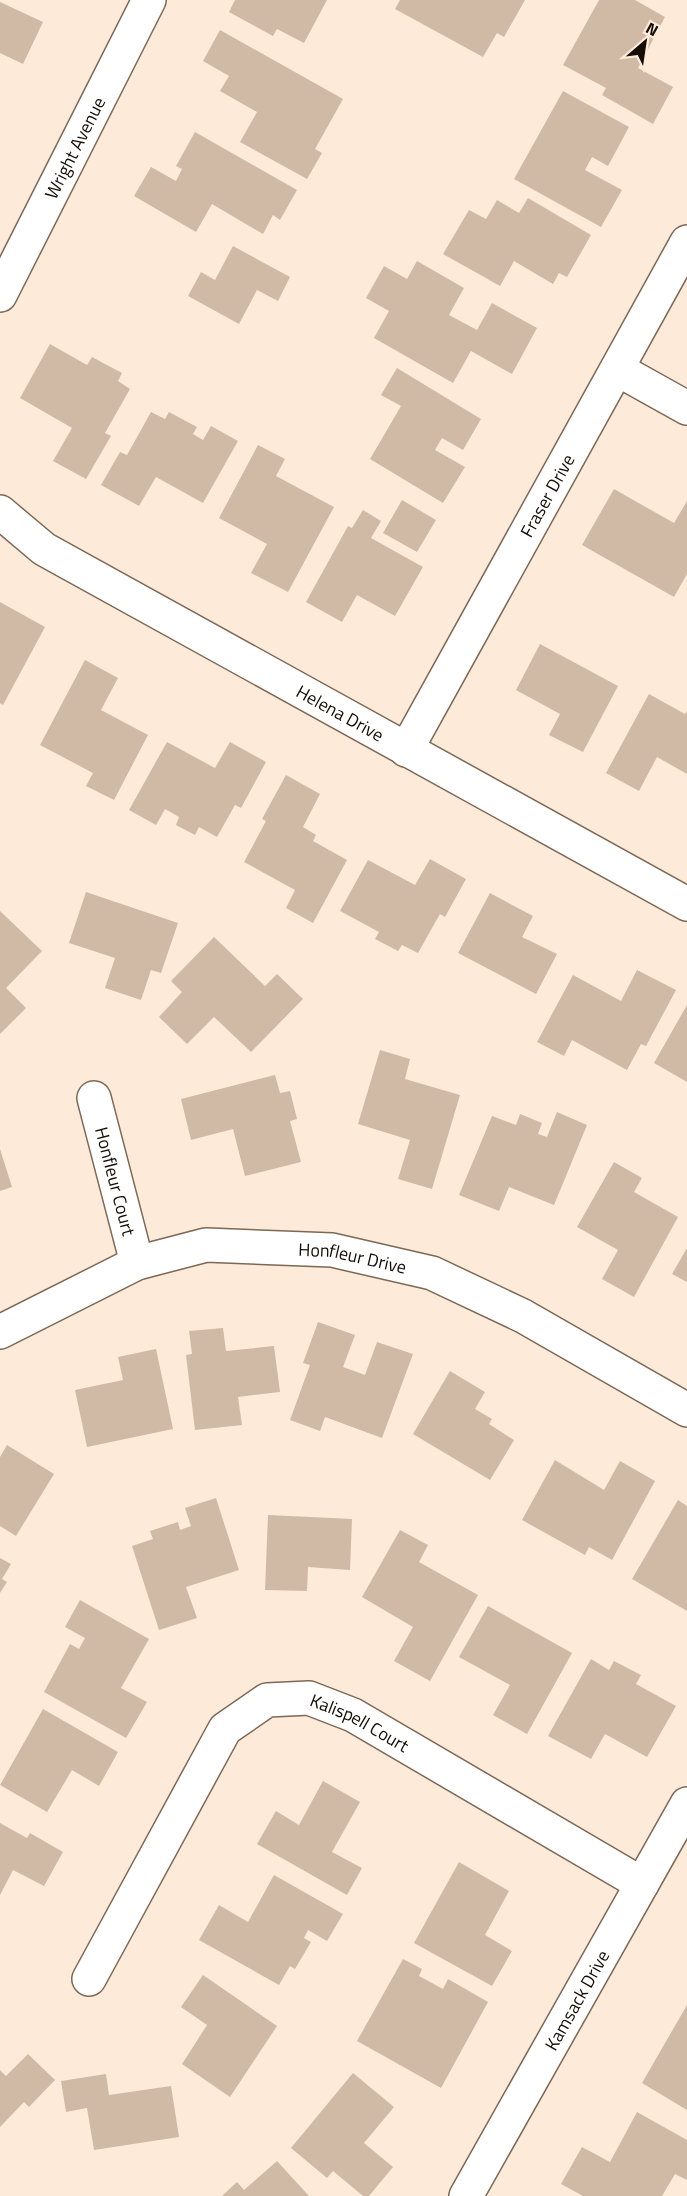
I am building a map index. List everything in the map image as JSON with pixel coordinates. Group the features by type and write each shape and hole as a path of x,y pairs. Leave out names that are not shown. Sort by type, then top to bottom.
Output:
{"street":[{"name":"Wright Avenue","path":"0,295 149,0"},
{"name":"Fraser Drive","path":"406,750 687,242"},
{"path":"617,369 687,408"},
{"name":"Helena Drive","path":"0,512 44,549 687,904"},
{"name":"Honfleur Court","path":"94,1098 137,1263"},
{"name":"Honfleur Drive","path":"0,1332 137,1263 206,1245 332,1250 432,1273 523,1316 687,1410"},
{"name":"Kalispell Court","path":"89,1979 225,1729 267,1700 309,1698 353,1715 642,1884"},
{"name":"Kamsack Drive","path":"466,2196 687,1804"}],"building":[{"path":"235,0 327,0 304,43 277,29 273,36 229,12"},
{"path":"400,0 525,0 504,37 497,33 483,57 395,9"},
{"path":"599,0 635,0 665,17 638,68 673,87 653,124 602,95 606,88 563,65"},
{"path":"0,2 43,22 23,64 0,53"},
{"path":"220,30 343,99 315,149 322,153 307,179 240,142 257,112 220,91 229,76 203,61"},
{"path":"563,91 629,127 608,166 592,157 585,170 622,190 601,227 514,179"},
{"path":"195,132 297,190 280,220 273,215 263,234 212,204 196,232 134,196 151,167 176,181 182,169 176,166"},
{"path":"528,198 591,235 567,277 559,273 553,284 514,261 500,286 443,254 469,210 486,219 497,200 519,213"},
{"path":"233,246 290,277 278,301 257,290 239,324 188,296 201,272 215,280"},
{"path":"417,261 464,288 449,315 477,330 492,303 537,328 512,374 471,351 453,383 374,338 389,311 366,298 384,266 407,279"},
{"path":"50,344 87,365 92,357 122,373 118,381 130,389 105,433 111,436 86,479 53,461 72,428 20,398"},
{"path":"397,368 481,419 463,450 442,438 435,450 465,467 443,503 370,459 401,406 381,395"},
{"path":"151,412 165,419 169,412 197,427 193,434 203,440 211,426 238,441 203,503 156,477 139,506 101,485 120,452 127,455"},
{"path":"258,445 285,459 276,476 334,507 288,592 251,573 267,544 219,518"},
{"path":"614,489 674,523 687,501 687,574 674,597 582,545"},
{"path":"402,500 436,520 417,552 383,533"},
{"path":"363,510 381,521 371,538 423,567 395,616 357,595 342,622 306,602 348,526 352,528"},
{"path":"0,602 45,627 3,705 0,703"},
{"path":"540,644 618,686 583,752 549,735 560,714 516,690"},
{"path":"85,660 118,678 101,710 148,735 114,800 86,786 93,773 40,745"},
{"path":"649,694 685,714 687,711 687,774 657,757 639,791 606,773"},
{"path":"167,742 215,768 230,742 266,762 241,808 235,805 217,837 199,827 195,835 176,825 179,817 165,809 156,825 129,810"},
{"path":"286,775 320,794 303,827 316,835 313,841 347,860 313,923 286,908 295,890 244,862 266,821 262,819"},
{"path":"430,859 466,879 445,917 440,914 418,953 402,945 398,951 375,939 379,932 340,911 368,860 415,885"},
{"path":"86,892 178,923 161,973 151,970 141,1000 105,988 115,958 69,943"},
{"path":"490,893 533,916 522,937 557,954 536,994 458,953"},
{"path":"0,911 42,951 6,988 26,1008 0,1034"},
{"path":"214,937 265,986 277,974 303,999 251,1052 214,1017 187,1044 159,1017 182,992 171,981"},
{"path":"637,970 676,990 646,1046 641,1044 627,1070 572,1040 564,1056 537,1042 573,975 621,1001"},
{"path":"687,1005 687,1082 654,1063"},
{"path":"380,1050 410,1059 405,1079 460,1095 432,1189 398,1179 410,1140 358,1124"},
{"path":"275,1075 280,1093 290,1091 297,1119 290,1121 301,1162 245,1176 233,1129 191,1140 181,1099"},
{"path":"557,1112 587,1125 554,1205 509,1187 499,1211 459,1195 492,1116 516,1125 520,1114 542,1123 538,1134 547,1137"},
{"path":"0,1149 12,1187 0,1191"},
{"path":"614,1162 642,1178 634,1192 678,1217 634,1297 602,1279 618,1250 577,1227"},
{"path":"687,1248 687,1282 672,1274"},
{"path":"318,1322 355,1335 343,1367 365,1375 377,1342 413,1354 382,1438 325,1417 320,1431 290,1420 310,1365 303,1363"},
{"path":"223,1328 226,1351 274,1346 280,1392 238,1397 242,1425 195,1430 186,1355 192,1354 189,1331"},
{"path":"156,1349 173,1429 87,1447 75,1390 123,1380 118,1357"},
{"path":"450,1371 485,1392 475,1409 492,1419 489,1424 514,1440 490,1480 413,1434"},
{"path":"7,1445 54,1474 16,1536 0,1526 0,1457"},
{"path":"555,1460 604,1490 620,1461 655,1481 612,1560 589,1547 585,1555 522,1520"},
{"path":"216,1498 239,1570 186,1587 197,1618 159,1630 132,1546 153,1539 150,1531 178,1522 180,1530 191,1526 185,1508"},
{"path":"678,1500 687,1506 687,1611 632,1579"},
{"path":"268,1515 352,1519 350,1570 308,1567 307,1591 265,1590"},
{"path":"400,1530 428,1545 419,1562 478,1595 430,1681 394,1661 413,1627 362,1597"},
{"path":"0,1558 11,1564 2,1579 7,1582 0,1593"},
{"path":"80,1600 149,1639 121,1688 147,1702 126,1738 44,1692 70,1644 79,1649 85,1638 65,1627"},
{"path":"488,1606 572,1653 527,1734 493,1715 510,1685 459,1657"},
{"path":"591,1659 609,1670 614,1661 641,1675 636,1684 676,1706 647,1757 605,1734 591,1759 548,1736"},
{"path":"43,1709 118,1752 99,1786 72,1770 47,1812 0,1785"},
{"path":"323,1781 360,1802 332,1852 362,1868 347,1895 257,1844 276,1811 299,1825"},
{"path":"0,1823 27,1838 30,1833 63,1852 44,1886 13,1870 0,1895"},
{"path":"459,1862 509,1891 485,1935 512,1951 492,1986 414,1943"},
{"path":"274,1875 343,1914 327,1941 308,1930 304,1938 311,1942 295,1969 290,1966 279,1985 199,1940 219,1905 248,1922"},
{"path":"403,1959 422,1969 419,1976 443,1989 448,1979 488,2002 441,2088 357,2041"},
{"path":"203,1975 277,2026 230,2097 182,2064 207,2025 181,2007"},
{"path":"687,2005 687,2110 642,2083"},
{"path":"28,2054 55,2080 29,2107 24,2102 0,2127 0,2070 6,2076"},
{"path":"353,2073 394,2107 364,2143 393,2167 369,2196 363,2196 333,2171 327,2178 291,2148"},
{"path":"106,2074 109,2095 171,2086 179,2137 94,2150 87,2108 66,2112 61,2081"},
{"path":"637,2112 687,2140 687,2180 675,2174 662,2196 583,2196 561,2184 582,2147 610,2162"},
{"path":"277,2161 309,2196 222,2196 237,2182 244,2190"}]}
